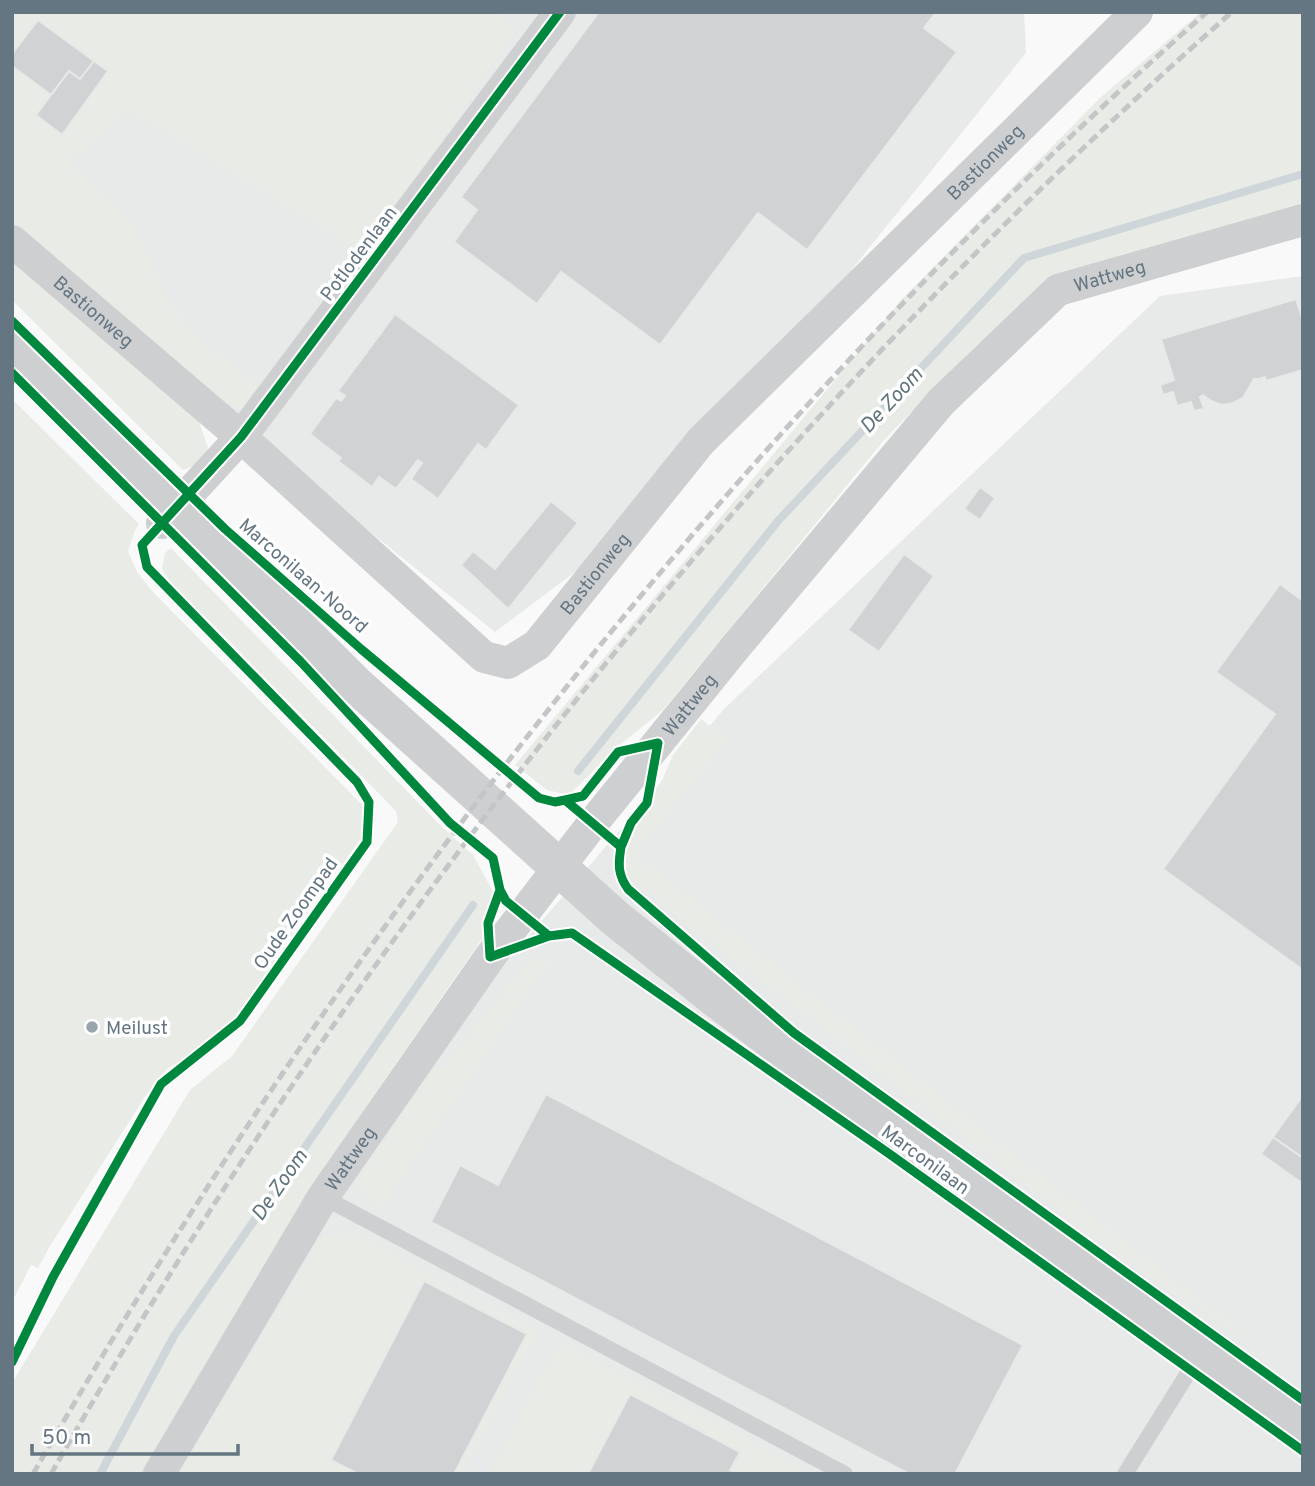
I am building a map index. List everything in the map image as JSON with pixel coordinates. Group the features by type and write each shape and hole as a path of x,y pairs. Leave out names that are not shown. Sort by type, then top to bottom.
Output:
{"street":[{"name":"Potlodenlaan","path":"169,515 241,438 560,12"},
{"name":"Bastionweg","path":"12,241 241,438 484,657 508,663 537,645 701,441 1137,12"},
{"name":"Wattweg","path":"159,1474 323,1197 490,957 737,644 941,402 1058,290 1303,220"},
{"name":"Marconilaan-Noord","path":"12,343 169,515 560,868"},
{"name":"Marconilaan","path":"560,868 615,918 715,998 868,1112 1303,1426"}],"lane":[{"path":"323,1197 845,1474"},
{"path":"1125,1474 1190,1370 1205,1355"}],"shaded area":[{"path":"12,12 1024,12 1026,53 659,509 495,632 12,245"},
{"path":"12,12 494,12 517,29 361,256 331,233 129,111 67,164 119,206 145,245 169,302 202,341 262,386 243,410 214,395 12,226"},
{"path":"1201,12 1303,12 1303,209 1029,303 978,344 885,439 663,710 617,747 569,795 547,790 515,765 903,298 1101,97"},
{"path":"12,258 199,421 209,452 198,464 183,470 12,300"},
{"path":"1303,276 1303,1474 103,1474 153,1373 725,708 1160,296"},
{"name":"Meilust","path":"12,399 139,524 128,551 137,572 153,592 376,819 317,898 219,1043 168,1068 148,1092 38,1268 31,1265 12,1302"},
{"path":"171,548 440,825 473,855 497,899 493,923 372,1098 280,1239 139,1474 12,1474 12,1383 190,1090 232,1056 398,822 396,811 169,580 162,569 165,553"},
{"path":"701,719 728,740 636,854 1273,1356 1155,1282 630,880 625,870 623,851 632,831 649,811 673,755"},
{"path":"554,956 381,1208 354,1188 435,1066 441,1069 530,958"},
{"path":"351,1232 539,1330 461,1474 454,1474 527,1334 425,1281 332,1460 358,1474 179,1474 323,1236"},
{"path":"560,1341 814,1474 731,1474 741,1454 632,1396 591,1474 488,1474"}],"building":[{"path":"599,12 936,12 924,28 957,52 807,250 758,213 660,345 561,272 537,304 454,242 477,210 461,197"},
{"path":"38,20 94,61 80,79 69,71 51,95 12,66 12,54"},
{"path":"94,61 108,71 62,135 36,115 69,71 80,79"},
{"path":"1296,299 1303,320 1303,370 1266,381 1265,377 1259,379 1261,384 1258,379 1254,379 1243,398 1233,403 1222,405 1203,395 1200,397 1204,409 1194,411 1191,402 1177,406 1173,392 1163,395 1160,385 1174,380 1161,339"},
{"path":"395,314 519,405 486,450 478,444 438,499 411,479 422,463 418,460 396,489 379,477 372,487 338,461 341,458 310,434 336,398 341,401 345,396 338,391"},
{"path":"980,487 995,498 980,520 964,509"},
{"path":"551,501 578,523 508,609 461,565 473,551 495,569"},
{"path":"904,554 934,576 879,652 848,630"},
{"path":"1280,584 1303,601 1303,970 1163,869 1275,714 1216,672"},
{"path":"546,1094 1023,1345 955,1474 909,1474 431,1222 460,1165 498,1185"},
{"path":"1303,1095 1303,1158 1273,1137"},
{"path":"1273,1137 1303,1158 1303,1184 1261,1154"},
{"path":"424,1281 527,1334 454,1474 358,1474 331,1460"},
{"path":"630,1394 740,1452 730,1470 737,1474 588,1474"}],"waterway":[{"name":"De Zoom","path":"578,771 778,521 1024,258 1303,174"},
{"name":"De Zoom","path":"100,1474 174,1336 473,905"}],"railway":[{"path":"33,1474 154,1272 282,1074 418,882 560,695 711,514 868,339 1034,172 1207,12"},
{"path":"51,1474 172,1271 301,1073 437,881 581,694 733,513 892,339 1058,172 1232,12"}],"cycle path":[{"name":"Oude Zoompad","path":"12,1362 53,1277 161,1084 240,1021 367,842 369,802 357,782 147,567 142,545 241,437 560,12"},
{"path":"12,321 225,529 361,649 539,798 555,802 565,800 621,847 620,870 628,889 794,1033 1303,1400"},
{"path":"12,373 301,662 450,823 493,858 500,890 506,901 549,936 572,933 891,1155 1303,1451"},
{"path":"565,800 583,796 618,752 658,743 647,803 631,823 621,847"},
{"path":"500,890 488,923 490,957 549,936"}],"place":[{"name":"Meilust","path":"92,1027"}]}
